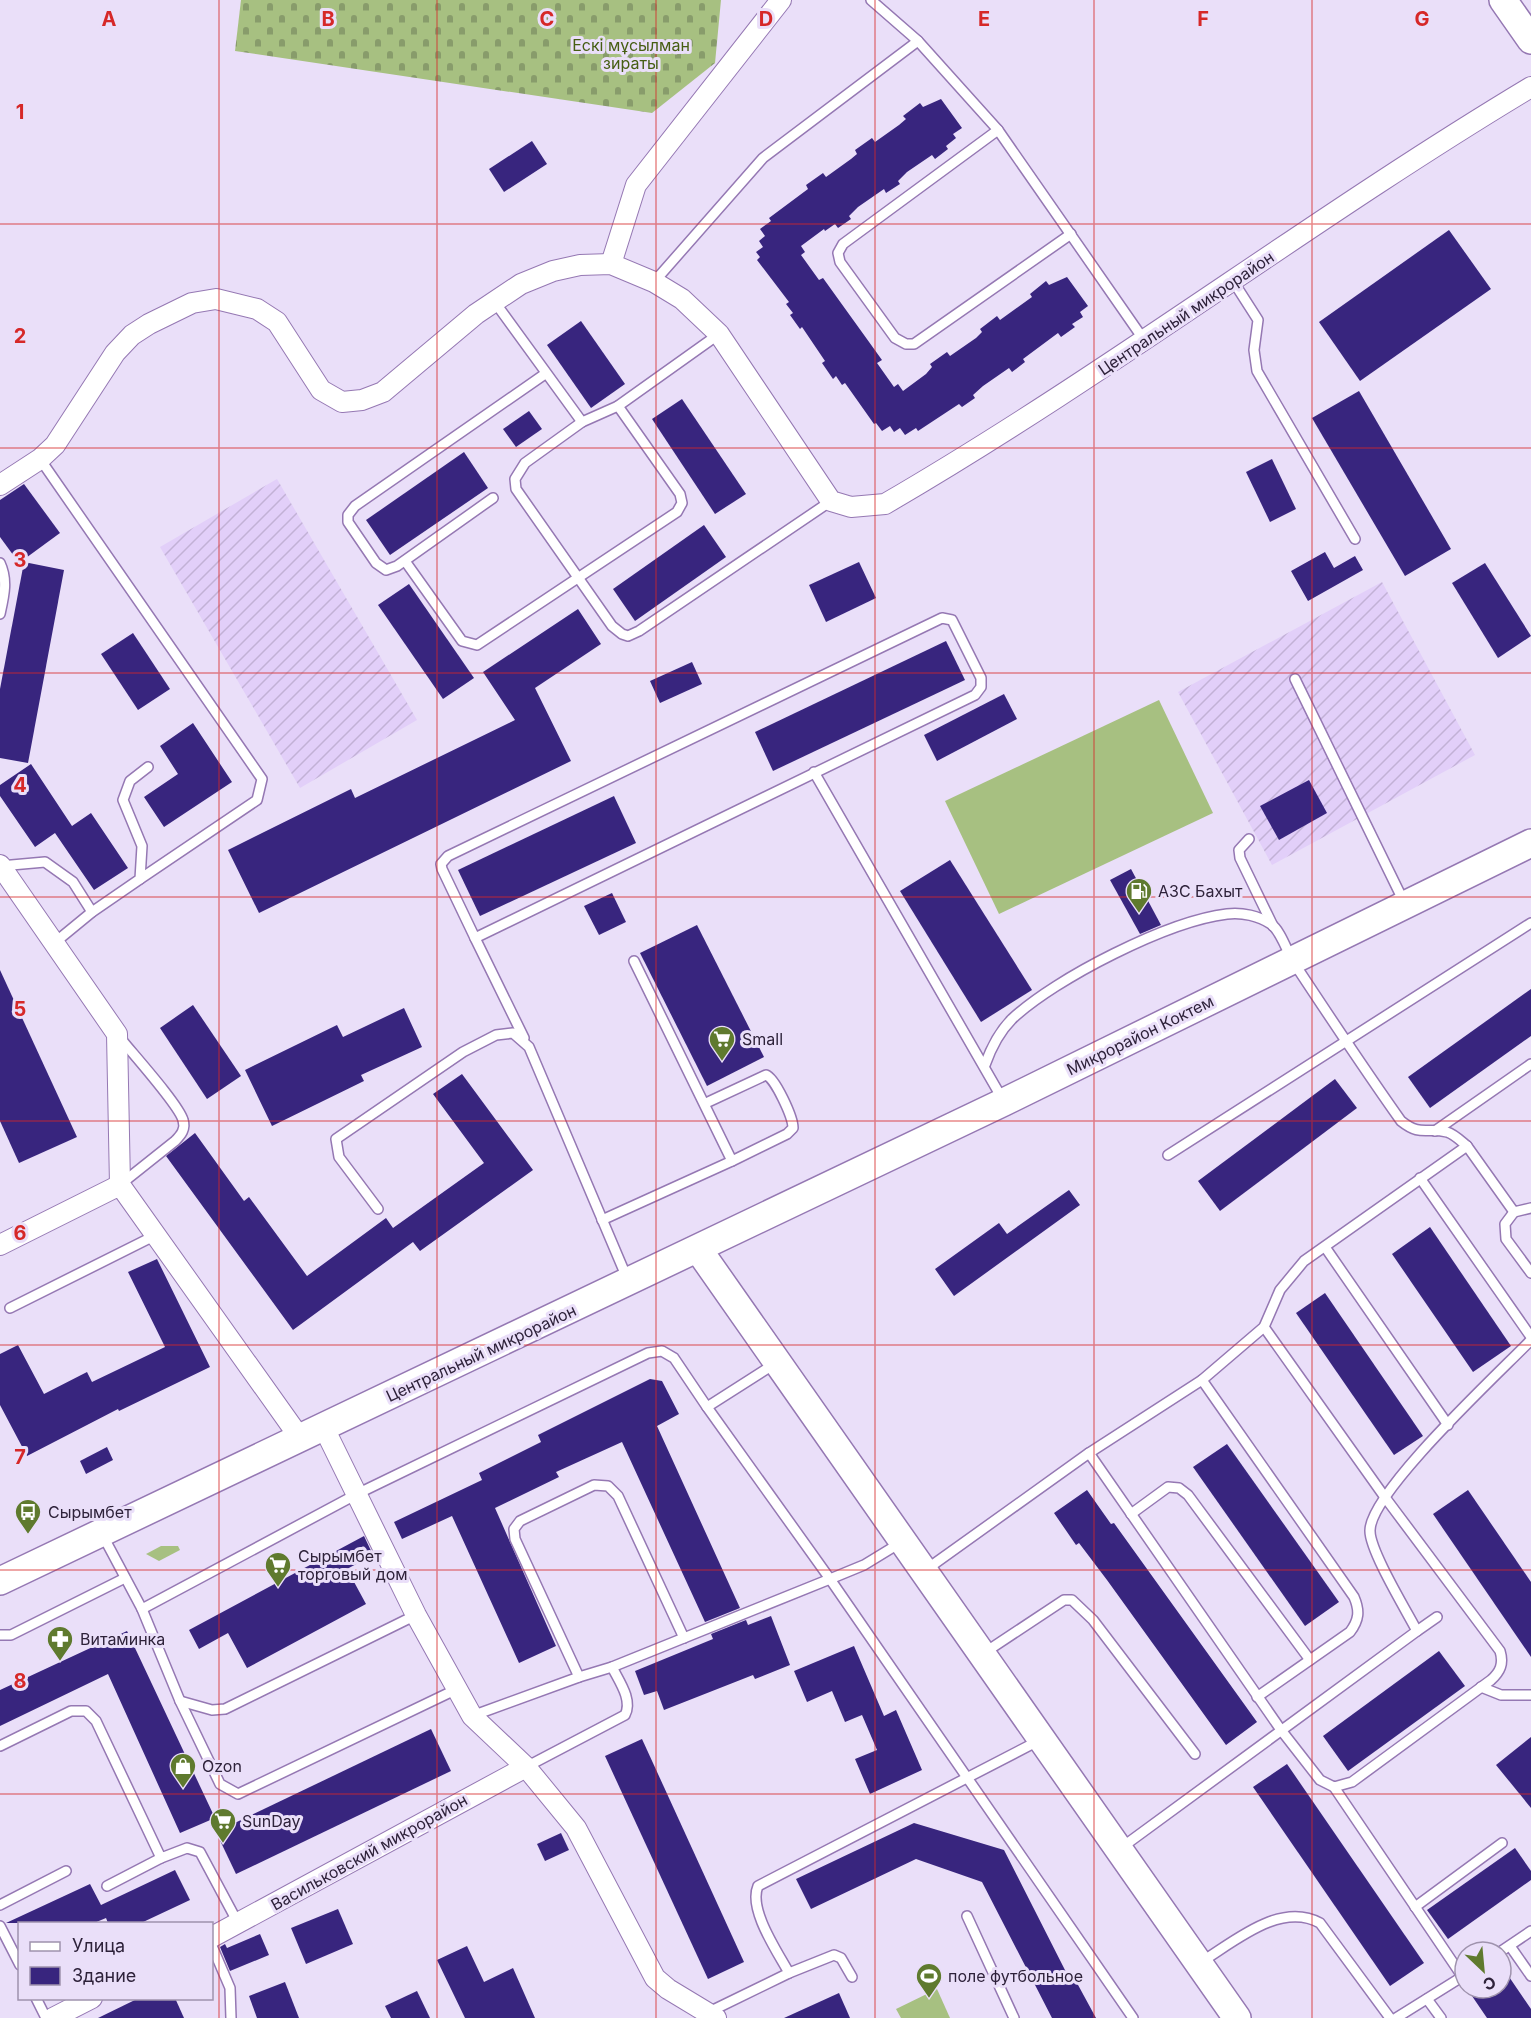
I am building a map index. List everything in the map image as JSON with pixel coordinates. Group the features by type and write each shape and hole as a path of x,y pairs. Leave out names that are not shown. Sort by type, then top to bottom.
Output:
{"main road":[{"path":"1503,0 1531,40"},
{"name":"Микрорайон Коктем","path":"698,1249 1004,1102 1531,843"},
{"path":"698,1249 905,1540 1199,1964 1230,2016"},
{"name":"Центральный микрорайон","path":"0,1581 698,1249"}],"street":[{"path":"611,264 636,185 781,0"},
{"name":"Центральный микрорайон","path":"831,501 851,507 885,504 1055,401 1471,123 1531,87"},
{"path":"0,485 40,459 64,432 115,353 149,324 192,303 216,300 236,302 257,309 277,322 321,390 342,402 362,400 382,392 494,301 521,284 553,271 580,265 611,264 654,282 701,315 719,334 831,501"},
{"path":"0,866 117,1034 120,1185 156,1236 312,1433 357,1494 416,1615 472,1716 526,1767 583,1840 655,1978 668,1989 712,2015"},
{"path":"0,1245 120,1185"},
{"name":"Васильковский микрорайон","path":"213,1936 526,1767"},
{"path":"54,2018 88,2000"}],"lane":[{"path":"871,0 918,41 998,130 1144,340"},
{"path":"654,282 763,158 918,41"},
{"path":"998,130 843,244 838,253 840,262 895,338 900,342 914,344 1071,234"},
{"path":"1233,281 1258,320 1254,350 1257,371 1355,539"},
{"path":"494,301 582,422"},
{"path":"719,334 618,406 582,422 525,463 515,479 522,499 617,631 628,636 831,501"},
{"path":"493,498 392,569 380,568 350,529 348,522 350,510 545,374"},
{"path":"405,561 462,641 471,645 482,643 677,512 682,503 680,494 618,406"},
{"path":"40,459 262,779 257,800 92,912 54,944"},
{"path":"0,563 4,572 5,591 0,614"},
{"path":"475,938 980,691 981,678 952,620 942,618 448,856 441,864 442,869 475,938 528,1047 630,1283"},
{"path":"1295,679 1404,904"},
{"path":"140,879 142,846 123,800 130,781 148,767"},
{"path":"814,772 985,1065 1004,1102"},
{"path":"1249,839 1239,850 1240,858 1273,926 1292,960 1401,1121 1422,1133 1448,1132 1467,1146 1514,1212"},
{"path":"0,866 45,862 73,882 92,912"},
{"path":"985,1065 999,1034 1029,1006 1072,978 1125,951 1172,930 1228,914 1258,918 1273,926"},
{"path":"1168,1155 1531,923"},
{"path":"634,961 706,1103 732,1161"},
{"path":"378,1209 336,1151 336,1139 340,1134 463,1052 491,1037 513,1033 528,1047"},
{"path":"117,1034 178,1112 184,1127 175,1141 120,1185"},
{"path":"1435,1131 1531,1064"},
{"path":"602,1220 732,1161 787,1134 793,1128 792,1120 772,1080 765,1076 706,1103"},
{"path":"925,1570 1089,1453 1202,1380 1264,1327 1280,1290 1304,1261 1467,1146"},
{"path":"1417,1630 1371,1540 1372,1514 1403,1471 1531,1339 1420,1178"},
{"path":"1531,1208 1514,1212 1505,1224 1506,1239 1531,1273"},
{"path":"10,1308 156,1236"},
{"path":"1325,1247 1448,1425"},
{"path":"1264,1327 1384,1496 1500,1651 1501,1667 1498,1674 1352,1782 1334,1786"},
{"path":"142,1609 357,1494 655,1351 662,1351 674,1358 830,1579 1133,2018"},
{"path":"707,1407 778,1362"},
{"path":"1202,1380 1354,1597 1358,1606 1358,1616 1350,1632 1257,1696"},
{"path":"1089,1453 1281,1730 1320,1780 1334,1786 1453,1960"},
{"path":"579,1677 515,1539 514,1529 520,1521 594,1485 608,1485 618,1496 684,1638"},
{"path":"1131,1514 1168,1487 1179,1488 1188,1495 1310,1660"},
{"path":"101,1532 142,1609 180,1701 220,1784 238,1794 457,1689"},
{"path":"472,1716 612,1667 830,1579 864,1565 905,1540"},
{"path":"0,1635 11,1635 125,1578"},
{"path":"983,1654 1064,1600 1072,1600 1093,1620 1195,1754"},
{"path":"180,1701 212,1710 225,1709 416,1615"},
{"path":"1119,1850 1437,1617"},
{"path":"526,1767 625,1715 628,1710 627,1698 612,1667"},
{"path":"1481,1687 1501,1695 1531,1695"},
{"path":"0,1746 71,1712 86,1711 96,1721 161,1858"},
{"path":"789,1973 756,1910 755,1893 758,1886 1042,1739"},
{"path":"1415,1907 1502,1843"},
{"path":"107,1886 161,1858 187,1848 200,1852 238,1923"},
{"path":"0,1905 66,1871"},
{"path":"967,1916 1014,2018"},
{"path":"1199,1964 1266,1923 1291,1917 1313,1919 1320,1923 1390,2018"},
{"path":"0,1926 18,1961"},
{"path":"1513,1944 1531,1931"},
{"path":"213,1948 230,1988 231,2018"},
{"path":"1513,1950 1531,1976"},
{"path":"712,2015 789,1973 834,1955 841,1958 852,1977"},
{"path":"1396,2018 1453,1982"},
{"path":"1427,1999 1441,2018"},
{"path":"37,2000 46,2018"}],"shaded area":[{"path":"277,479 417,720 300,788 160,547"},
{"path":"1382,582 1475,755 1272,865 1178,692"}],"green space":[{"name":"Ескі мұсылман зираты","path":"241,0 721,0 715,63 652,113 235,51"},
{"path":"1159,700 1213,813 999,914 945,801"},
{"path":"161,1546 178,1546 180,1550 159,1561 146,1554"},
{"name":"поле футбольное","path":"937,1989 950,2018 901,2018 896,2009"}],"building":[{"path":"941,99 962,128 953,134 956,138 946,146 948,149 935,159 932,155 907,172 898,181 900,184 886,193 884,189 858,207 849,216 851,219 838,228 835,224 825,231 824,229 801,246 805,252 801,255 819,280 823,278 882,360 877,363 894,387 898,384 903,391 926,374 932,367 930,364 947,352 950,356 976,338 982,332 980,329 997,316 1000,320 1032,297 1030,294 1046,281 1049,285 1067,277 1088,306 1080,312 1083,317 1072,324 1075,327 1061,337 1058,333 1023,359 1025,362 1012,372 1009,368 983,386 973,395 975,398 962,407 959,404 918,431 916,428 905,435 900,428 894,432 890,426 882,431 876,423 874,424 845,383 842,385 836,376 833,379 822,363 825,361 802,327 800,329 790,315 793,313 786,304 789,302 757,260 760,257 756,252 763,247 759,241 765,236 760,229 771,221 769,218 808,189 806,185 823,173 826,177 857,154 855,150 872,138 875,142 899,125 906,119 903,116 920,103 923,107"},
{"path":"532,141 547,164 504,192 489,169"},
{"path":"1449,230 1491,289 1360,381 1319,322"},
{"path":"581,321 625,384 591,408 547,345"},
{"path":"1359,391 1451,549 1405,576 1312,418"},
{"path":"682,399 746,494 715,514 652,419"},
{"path":"529,411 542,429 516,447 503,429"},
{"path":"464,452 488,488 390,555 366,520"},
{"path":"1272,459 1296,509 1270,522 1246,472"},
{"path":"24,484 60,533 19,563 0,537 0,500"},
{"path":"704,525 726,557 635,621 613,589"},
{"path":"1325,552 1334,568 1355,556 1363,570 1308,601 1291,571"},
{"path":"24,562 64,570 28,763 0,758 0,689"},
{"path":"859,562 876,598 826,622 809,585"},
{"path":"1485,563 1531,636 1498,658 1452,583"},
{"path":"409,584 474,678 443,699 378,605"},
{"path":"578,609 601,644 535,688 571,761 259,913 228,850 351,789 355,798 515,720 483,672"},
{"path":"133,633 170,689 138,710 101,654"},
{"path":"946,641 965,680 773,771 755,732"},
{"path":"692,662 702,684 660,703 650,681"},
{"path":"1004,694 1017,719 937,761 924,735"},
{"path":"193,723 232,782 164,827 144,797 178,774 160,746"},
{"path":"31,764 72,826 91,813 128,868 94,890 55,833 35,847 0,796 0,785"},
{"path":"1309,780 1327,813 1279,840 1260,806"},
{"path":"614,796 636,843 480,916 458,870"},
{"path":"950,860 1032,990 981,1022 900,891"},
{"path":"1131,869 1161,925 1140,934 1110,880"},
{"path":"612,893 626,922 599,935 584,906"},
{"path":"697,925 764,1057 707,1086 640,953"},
{"path":"0,970 77,1137 19,1163 0,1121"},
{"path":"1531,989 1531,1036 1430,1108 1408,1077"},
{"path":"193,1005 241,1076 207,1099 160,1028"},
{"path":"404,1008 422,1047 361,1075 364,1081 272,1126 245,1070 337,1025 343,1037"},
{"path":"462,1074 533,1170 420,1251 413,1242 293,1330 166,1156 195,1133 244,1201 249,1197 307,1276 386,1218 393,1228 484,1163 433,1094"},
{"path":"1335,1079 1357,1108 1220,1211 1198,1181"},
{"path":"1069,1190 1080,1205 954,1296 935,1269 999,1223 1007,1234"},
{"path":"1430,1227 1511,1346 1473,1372 1392,1254"},
{"path":"157,1259 210,1367 119,1411 118,1409 27,1456 0,1405 0,1354 18,1345 44,1394 87,1372 92,1382 165,1347 128,1272"},
{"path":"1325,1293 1423,1436 1394,1455 1296,1313"},
{"path":"650,1379 662,1381 679,1414 657,1426 740,1608 705,1622 622,1442 556,1472 559,1477 495,1508 556,1646 519,1663 452,1516 402,1539 394,1522 482,1480 479,1473 541,1442 538,1435"},
{"path":"1227,1444 1339,1602 1305,1626 1193,1467"},
{"path":"107,1447 113,1460 86,1474 80,1461"},
{"path":"1087,1490 1111,1524 1114,1523 1257,1722 1226,1745 1107,1580 1079,1543 1076,1545 1054,1513"},
{"path":"1468,1490 1531,1582 1531,1657 1433,1514"},
{"path":"364,1536 373,1555 347,1569 366,1604 247,1668 228,1633 199,1649 189,1630"},
{"path":"771,1616 790,1665 755,1679 753,1675 664,1710 657,1691 644,1695 635,1671 713,1639 711,1634 746,1620 748,1625"},
{"path":"127,1631 215,1818 180,1833 108,1674 0,1726 0,1690"},
{"path":"854,1646 884,1716 896,1710 922,1770 870,1794 855,1759 877,1750 862,1715 845,1722 832,1691 807,1702 794,1671"},
{"path":"1439,1651 1465,1686 1348,1771 1323,1736"},
{"path":"431,1729 451,1771 236,1874 216,1832"},
{"path":"1531,1737 1531,1808 1496,1765"},
{"path":"642,1739 744,1962 708,1979 605,1756"},
{"path":"1287,1764 1424,1963 1390,1986 1253,1787"},
{"path":"914,1823 1004,1850 1067,1974 1071,1972 1096,2018 1052,2018 982,1882 916,1859 811,1909 796,1879"},
{"path":"561,1833 569,1850 545,1861 537,1844"},
{"path":"1515,1848 1531,1871 1531,1880 1448,1939 1427,1910"},
{"path":"175,1870 190,1900 143,1922 108,1922 106,1918 96,1922 6,1923 90,1884 101,1905"},
{"path":"338,1909 353,1944 306,1964 291,1928"},
{"path":"260,1934 269,1955 230,1971 220,1947 225,1944 227,1948"},
{"path":"467,1946 484,1982 513,1968 535,2018 465,2018 437,1960"},
{"path":"285,1982 299,2018 257,2018 249,1996"},
{"path":"1513,1983 1531,2009 1531,2018 1487,2018 1475,2000 1513,2000"},
{"path":"417,1991 430,2018 391,2018 385,2006"},
{"path":"839,1993 850,2018 784,2018"},
{"path":"135,2000 176,2000 184,2018 98,2018"}],"place":[{"name":"АЗС Бахыт","path":"1139,914"},
{"name":"Small","path":"722,1062"},
{"name":"Сырымбет","path":"28,1535"},
{"name":"Сырымбет торговый дом","path":"278,1588"},
{"name":"Витаминка","path":"60,1662"},
{"name":"Ozon","path":"183,1789"},
{"name":"SunDay","path":"223,1844"},
{"name":"поле футбольное","path":"929,1999"}]}
